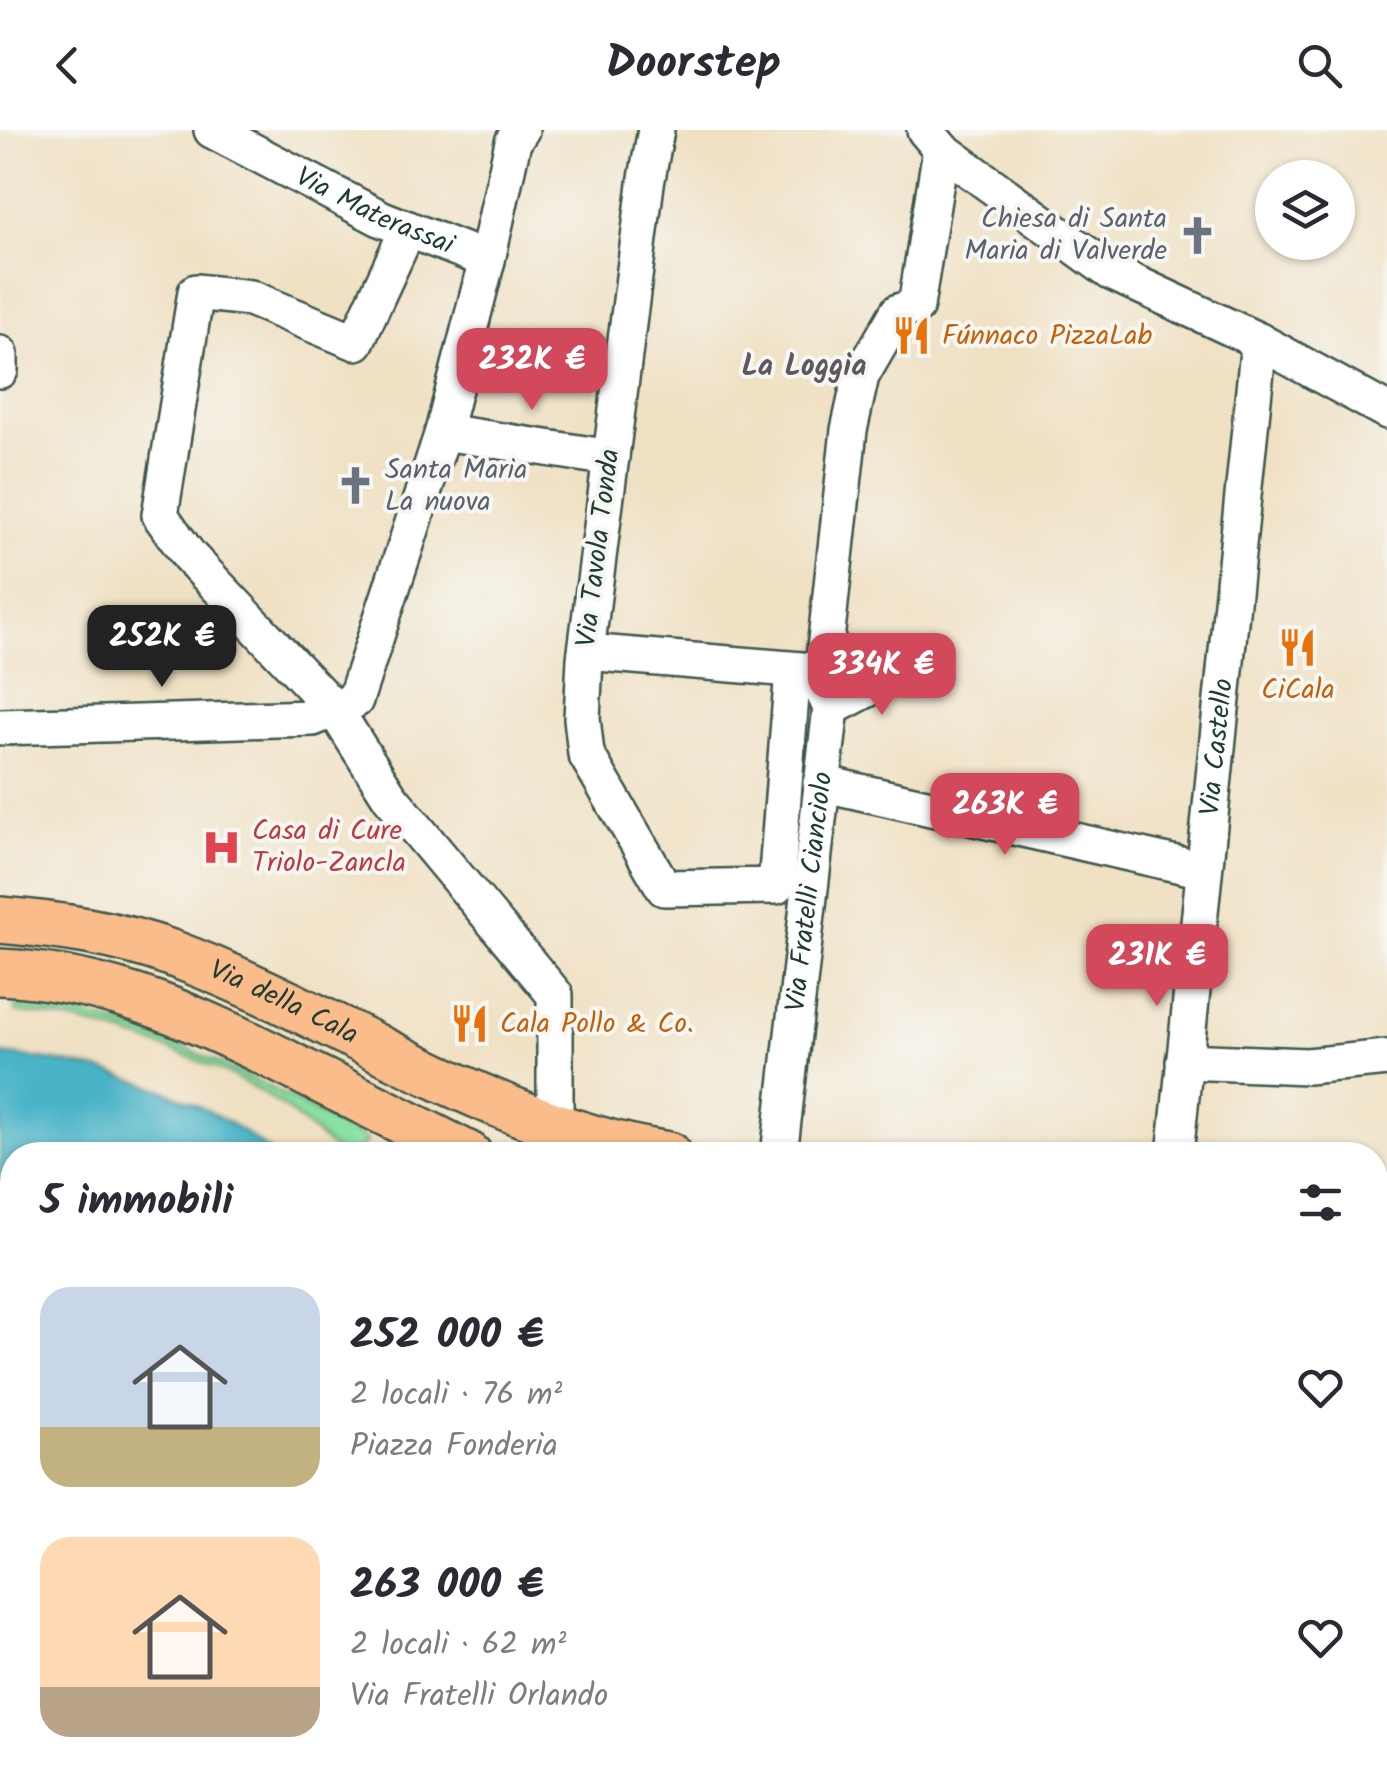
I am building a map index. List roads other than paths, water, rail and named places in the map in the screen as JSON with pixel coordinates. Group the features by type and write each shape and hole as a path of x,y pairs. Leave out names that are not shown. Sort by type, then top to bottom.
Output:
{"main road":[{"name":"Via della Cala","path":"0,920 101,933 169,952 483,1096 609,1142"},
{"name":"Via della Cala","path":"0,972 68,980 159,1004 217,1028 443,1142"}],"street":[{"name":"Via Materassai","path":"212,130 382,219 487,260"},
{"path":"0,727 313,718 355,700 442,432 513,142 521,130"},
{"name":"Via Tavola Tonda","path":"656,130 586,652 582,718 586,754 664,888 776,886 808,671"},
{"path":"932,140 1112,272 1259,342 1387,410"},
{"path":"808,671 861,376 898,312 916,306 932,140"},
{"path":"408,229 356,342 250,298 196,292 160,515 189,556 335,710 390,798 556,995 555,1124"},
{"name":"Via Castello","path":"1176,1142 1259,342"},
{"path":"0,354 0,370"},
{"path":"442,432 611,458"},
{"path":"586,652 808,671 821,686 831,708 904,670"},
{"name":"Via Fratelli Cianciolo","path":"780,1142 831,708"},
{"path":"821,783 1203,870"},
{"path":"1184,1061 1307,1066 1387,1058"}],"water":[{"path":"0,1054 73,1064 145,1084 212,1113 257,1142 0,1142"}],"place":[{"name":"Chiesa di Santa Maria di Valverde","path":"1197,235"},
{"name":"Fúnnaco PizzaLab","path":"912,336"},
{"name":"Santa Maria La nuova","path":"355,486"},
{"name":"CiCala","path":"1298,647"},
{"name":"Casa di Cure Triolo-Zancla","path":"222,847"},
{"name":"Cala Pollo & Co.","path":"470,1024"}],"district":[{"name":"La Loggia","path":"804,367"}]}
